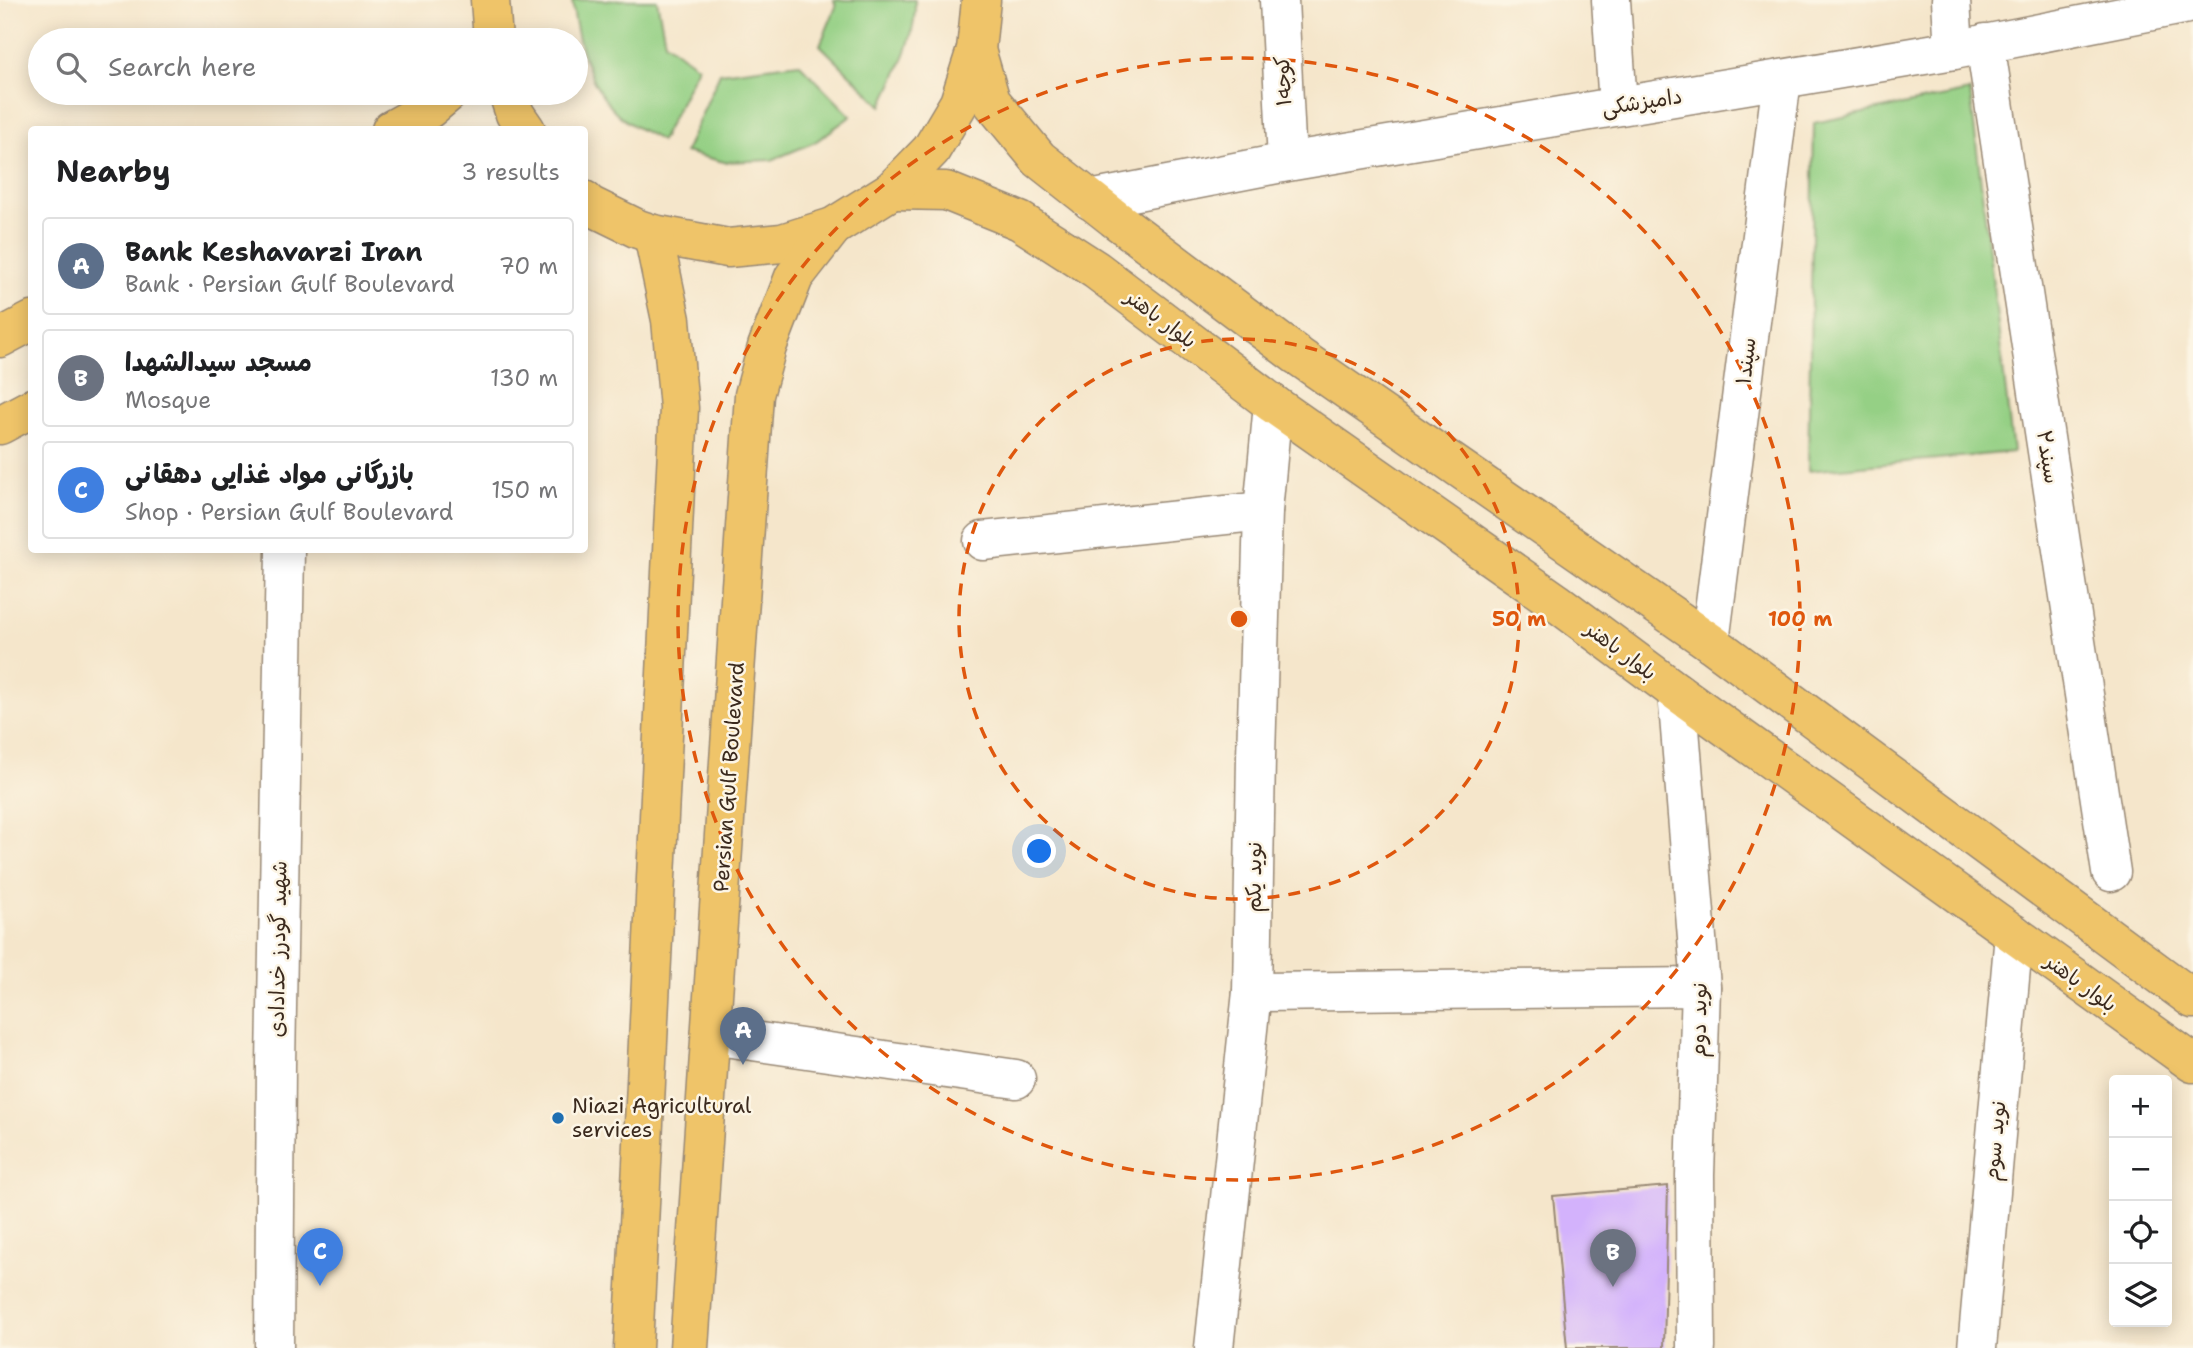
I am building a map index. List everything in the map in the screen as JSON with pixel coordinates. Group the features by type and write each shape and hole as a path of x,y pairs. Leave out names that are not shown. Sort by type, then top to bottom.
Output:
{"main road":[{"path":"490,0 491,28"},
{"path":"588,204 653,234 728,248 782,243 833,227 892,190 931,150 959,103 976,50 981,0"},
{"path":"976,50 991,101 1039,159 1090,200 1298,356 1710,642 2193,999"},
{"path":"398,126 434,105"},
{"path":"512,105 523,126"},
{"name":"بلوار باهنر","path":"892,190 946,191 1020,221 1096,270 1273,404 1545,594 2193,1063"},
{"path":"1096,270 1124,226"},
{"name":"Persian Gulf Boulevard","path":"689,1348 754,395 767,346 794,277 833,227"},
{"path":"633,1348 679,408 671,320 653,234"},
{"path":"0,338 28,323"},
{"path":"0,425 28,410"},
{"path":"1677,692 1710,642"}],"street":[{"name":"کوچه۱","path":"1279,0 1287,162"},
{"path":"1611,0 1618,106"},
{"name":"سپند۲","path":"1951,0 1969,46 2111,872"},
{"name":"دامپزشکی","path":"1090,200 1287,162 1969,46 2193,3"},
{"name":"سپند۱","path":"1710,642 1782,79"},
{"name":"نوید یکم","path":"1214,1348 1252,992 1263,511 1273,404"},
{"path":"983,541 1263,511"},
{"name":"شهید گودرز خدادادی","path":"274,1348 275,1065 285,553"},
{"name":"نوید دوم","path":"1677,692 1701,987 1695,1175 1696,1348"},
{"name":"نوید سوم","path":"1977,1348 2014,934"},
{"path":"1252,992 1701,987"},
{"path":"711,1035 1016,1079"}],"green space":[{"path":"572,0 657,0 665,42 698,67 661,141 623,119 608,103 588,69 588,28 577,28"},
{"path":"834,0 915,0 909,41 882,106 820,45 836,7"},
{"path":"799,63 851,116 815,142 772,160 724,162 685,152 720,73"},
{"path":"1970,91 2013,452 1808,471 1814,123"}],"building":[{"path":"1668,1186 1664,1348 1567,1348 1553,1196"}],"place":[{"name":"Bank Keshavarzi Iran","path":"743,1065"},
{"name":"Niazi Agricultural services","path":"558,1118"},
{"name":"بازرگانی مواد غذایی دهقانی","path":"320,1286"},
{"name":"مسجد سیدالشهدا","path":"1613,1287"}]}
